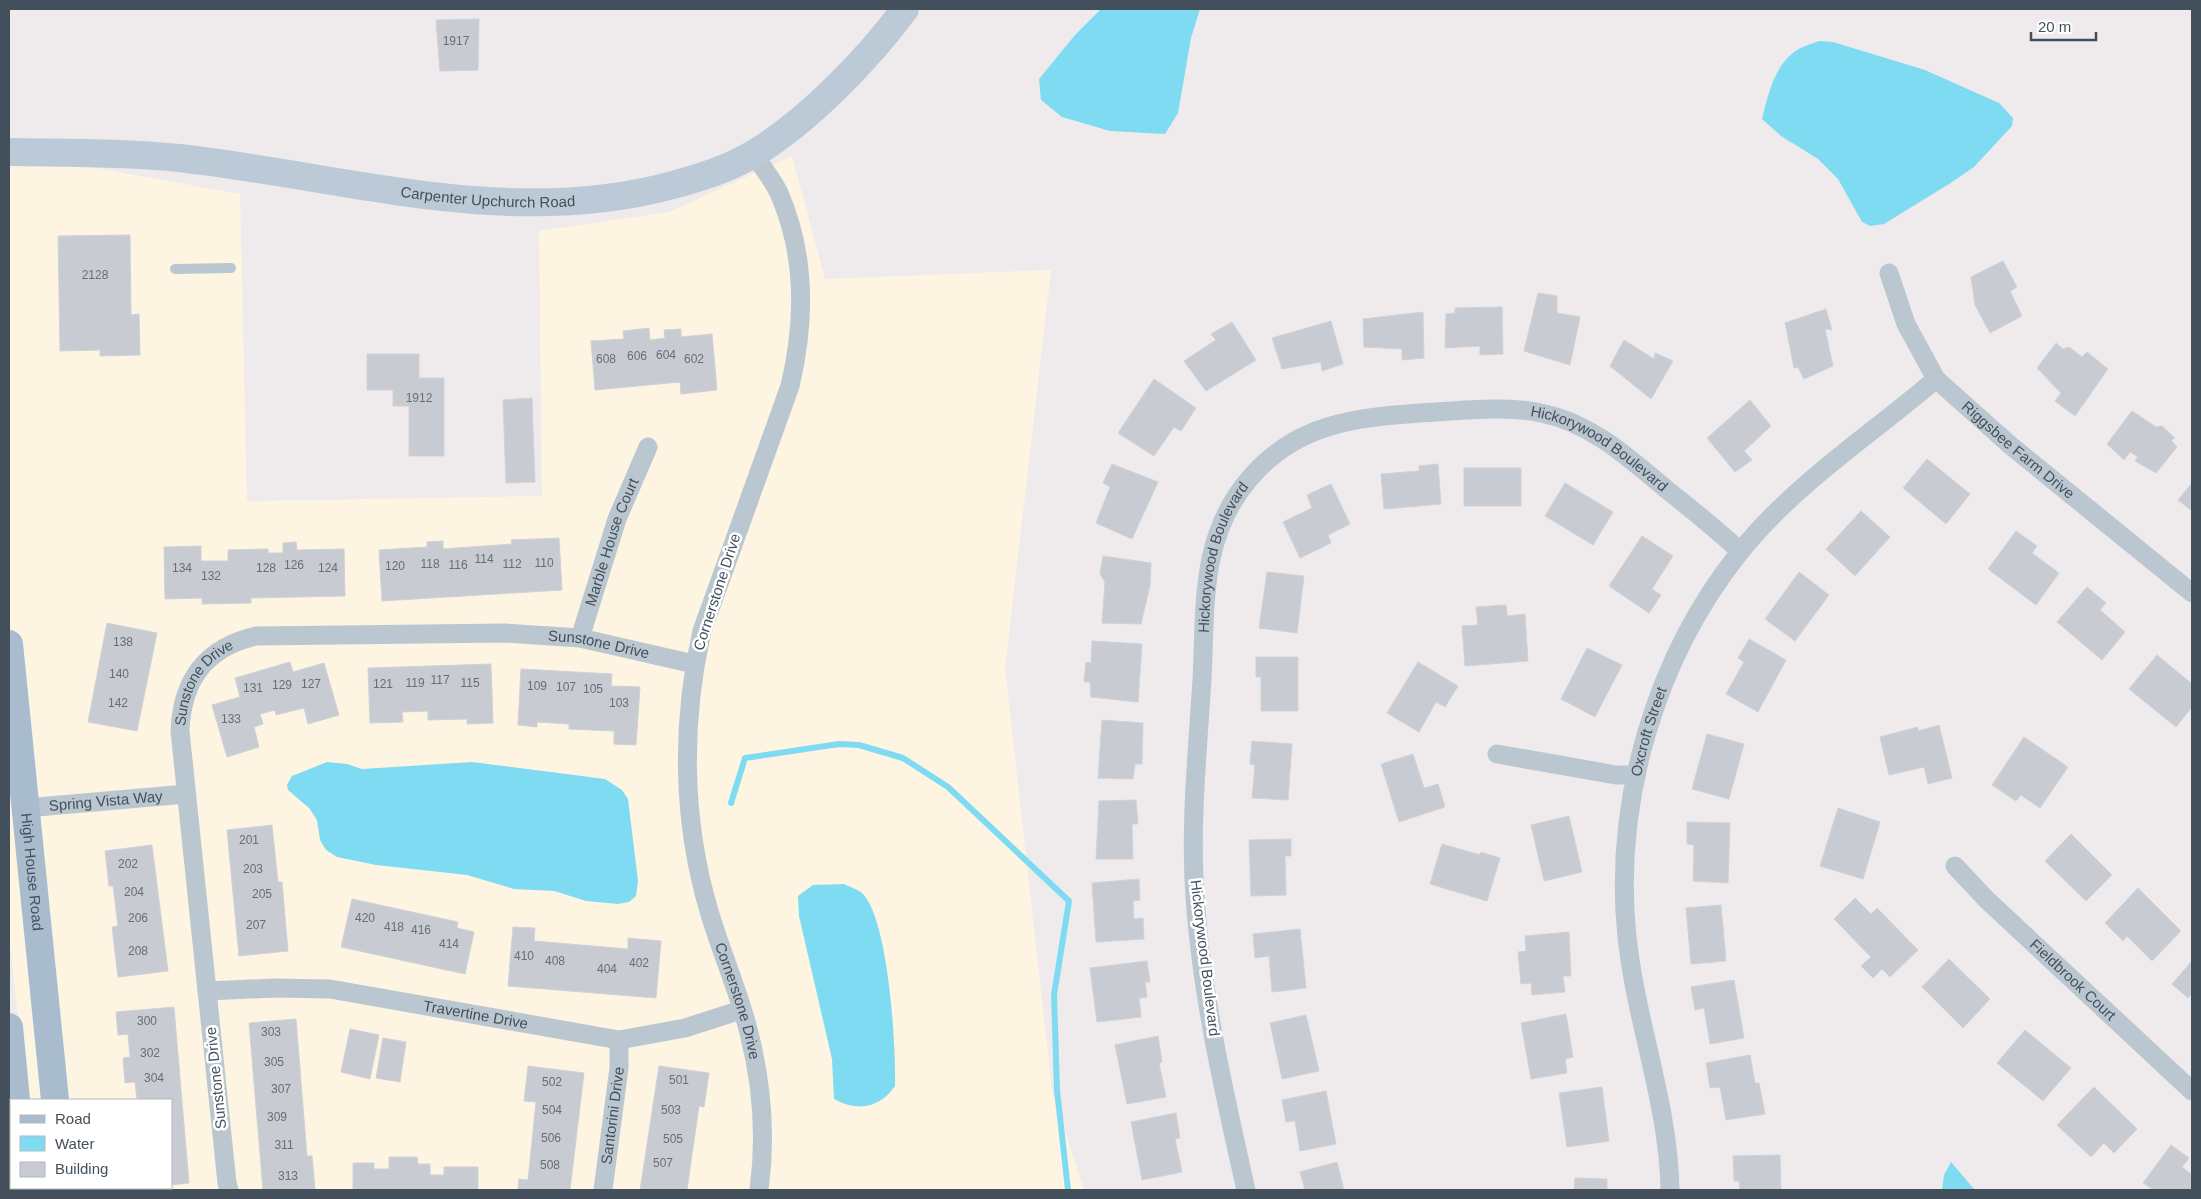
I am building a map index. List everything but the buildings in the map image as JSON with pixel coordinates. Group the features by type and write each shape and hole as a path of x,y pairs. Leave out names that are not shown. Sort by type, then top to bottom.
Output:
{"main road":[{"name":"High House Road","path":"9,644 55,1099"},
{"path":"9,1028 16,1099"}],"street":[{"name":"Carpenter Upchurch Road","path":"9,152 104,152 178,158 452,198 530,202 594,199 650,191 705,177 754,154 781,135 853,71 905,9"},
{"name":"Cornerstone Drive","path":"754,154 779,192 789,223 798,260 801,325 797,357 790,386 708,612 694,664 688,725 687,768 693,840 709,911 749,1032 756,1067 762,1115 760,1190"},
{"name":"Riggsbee Farm Drive","path":"1889,272 1906,324 1936,379 2010,445 2192,593"},
{"name":"Oxcroft Street","path":"1670,1190 1667,1146 1634,984 1627,938 1624,879 1626,836 1635,775 1653,713 1676,659 1716,585 1740,552 1786,505 1825,470 1936,379"},
{"name":"Hickorywood Boulevard","path":"1246,1190 1204,980 1194,852 1206,579 1217,532 1241,490 1261,467 1280,450 1304,435 1338,423 1391,415 1519,409 1569,420 1595,434 1632,460 1740,552"},
{"name":"Marble House Court","path":"580,638 617,519 648,447"},
{"name":"Sunstone Drive","path":"229,1190 206,991 180,731 181,708 189,685 202,664 235,641 256,636 279,634 475,633 580,638 694,664"},
{"path":"1497,754 1616,775 1635,775"},
{"name":"Spring Vista Way","path":"26,808 186,794"},
{"name":"Fieldbrook Court","path":"1955,866 1987,900 2192,1091"},
{"name":"Travertine Drive","path":"206,991 275,988 330,989 619,1040 685,1028 741,1010"},
{"name":"Santorini Drive","path":"603,1190 619,1068 619,1040"}],"lane":[{"path":"176,269 231,268"}],"shaded area":[{"path":"9,152 240,194 247,501 542,496 539,231 669,212 792,156 825,279 1051,270 1005,668 1052,1091 1084,1190 37,1190 172,1189 172,1099 27,1099 9,934"}],"water":[{"path":"1101,9 1200,9 1191,38 1178,113 1165,134 1110,131 1062,117 1041,100 1039,79 1075,35"},
{"path":"1819,41 1833,42 1925,70 1999,103 2013,118 2012,126 1974,167 1884,224 1870,226 1862,222 1838,179 1818,159 1781,136 1762,119 1777,72 1789,56 1797,50"},
{"path":"327,762 347,764 362,769 472,762 605,779 622,790 628,799 638,881 636,896 629,902 618,904 586,901 554,891 514,889 467,875 376,865 337,857 326,850 320,840 317,820 309,808 288,790 287,785 292,776"},
{"path":"844,884 862,893 873,910 880,932 889,987 894,1044 895,1086 882,1099 868,1106 851,1106 834,1099 832,1059 799,916 798,896 813,885"},
{"path":"1951,1162 1975,1190 1942,1190 1944,1175"}],"waterway":[{"path":"731,803 745,758 839,744 859,745 903,758 948,787 1069,901 1054,995 1057,1090 1068,1190"}]}
